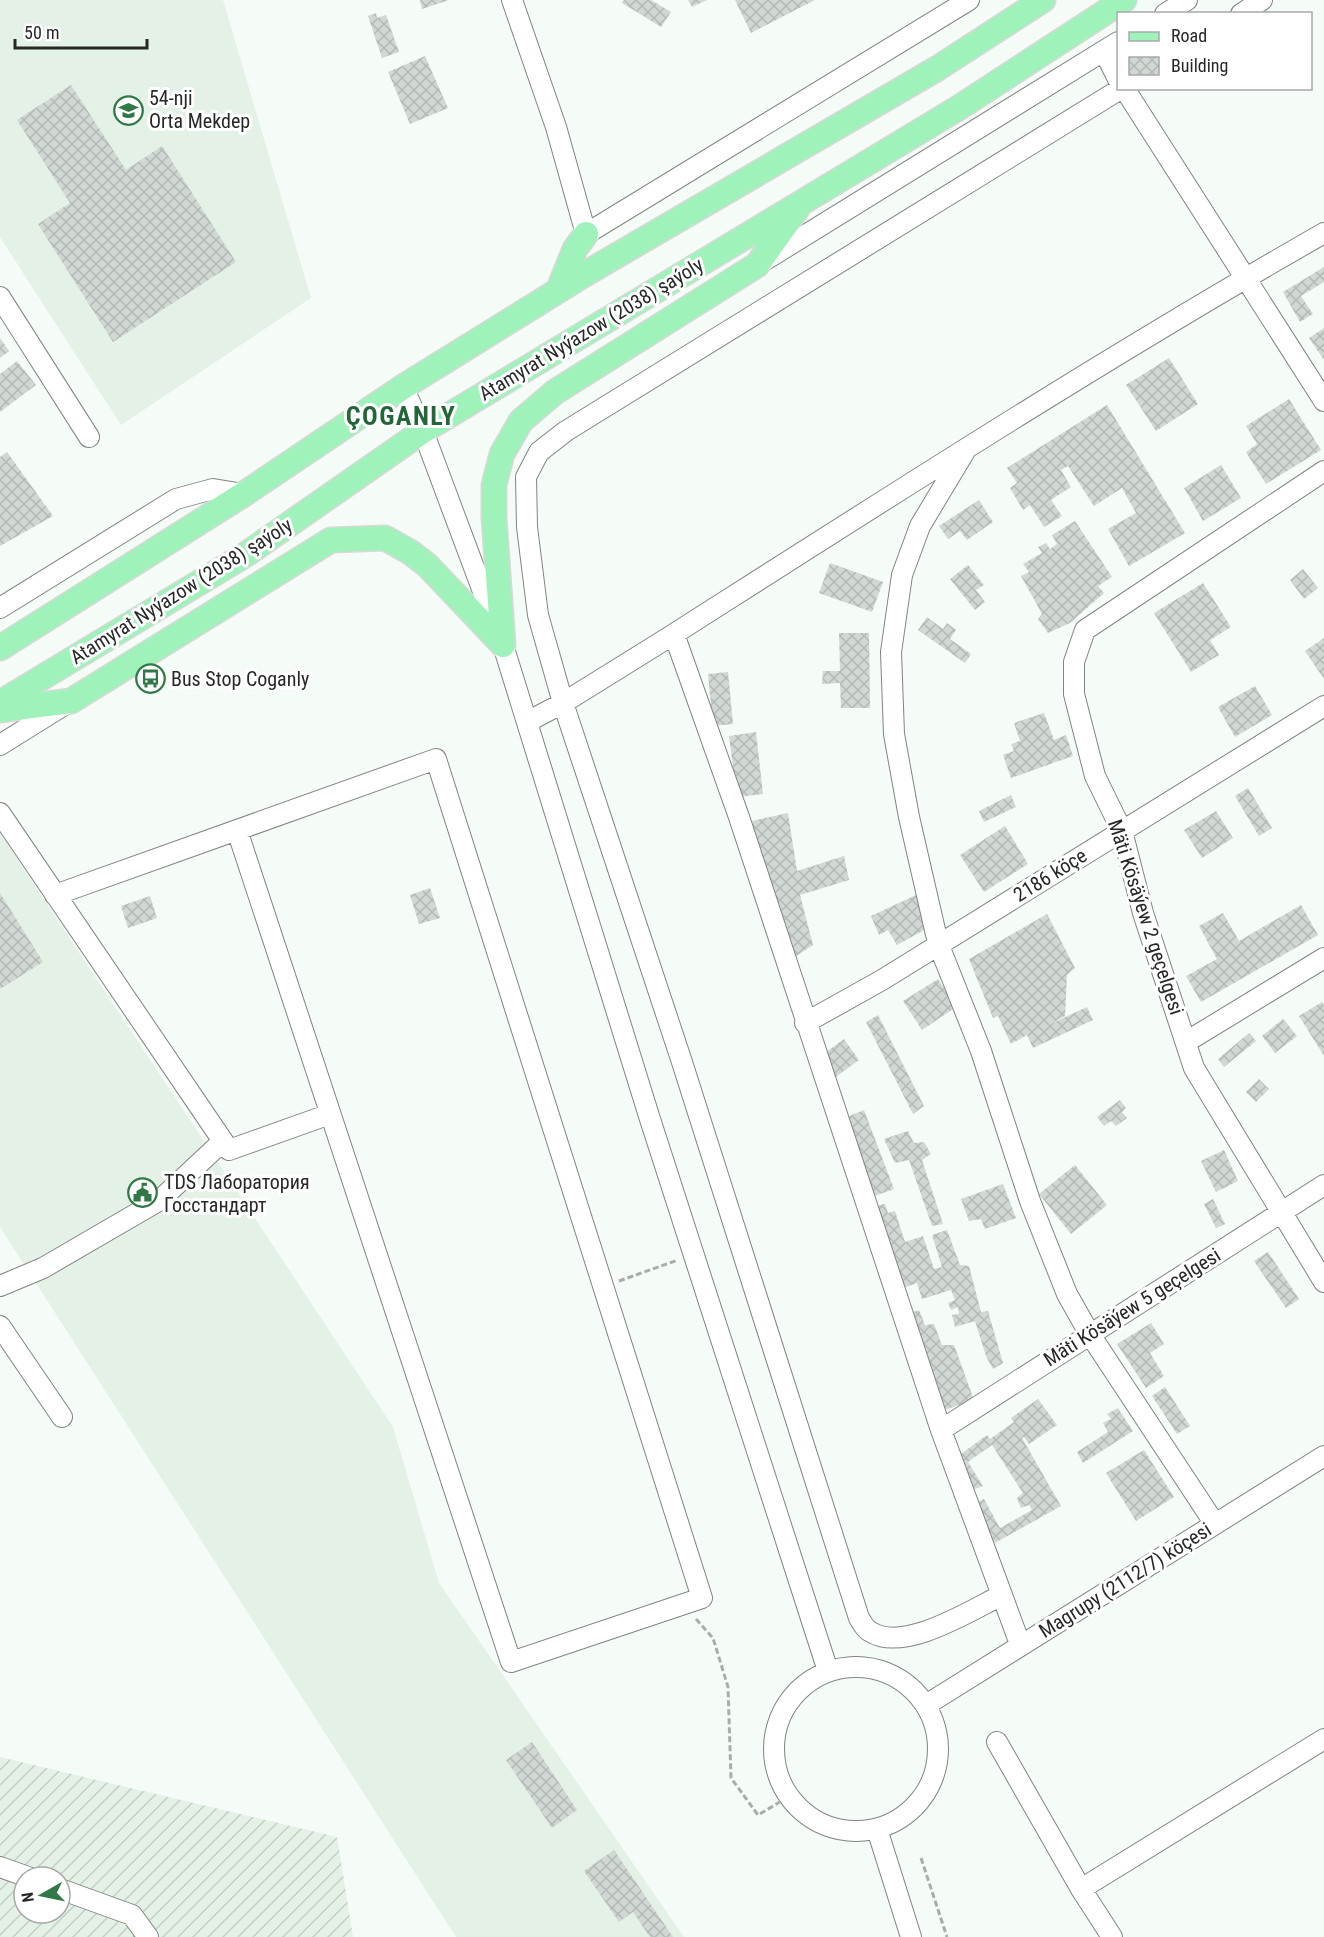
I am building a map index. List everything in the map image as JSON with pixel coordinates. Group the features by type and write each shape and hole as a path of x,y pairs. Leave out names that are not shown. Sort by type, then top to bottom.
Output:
{"main road":[{"path":"0,648 244,494 403,387 558,291 938,68 1043,0"},
{"name":"Atamyrat Nyýazow (2038) şaýoly","path":"0,703 245,555 423,431 960,106 1124,0"},
{"path":"503,645 494,518 494,485 502,454 521,421 555,393 757,265 802,202"},
{"path":"558,291 575,249 586,234"},
{"path":"558,348 649,333"},
{"path":"0,710 71,701 331,540 385,538 410,552 427,565 503,645"},
{"path":"210,615 245,555"}],"street":[{"path":"512,0 556,127 586,234 969,0"},
{"path":"1168,12 1187,0"},
{"path":"1243,12 1262,0"},
{"path":"757,265 1111,47 1117,71"},
{"path":"1002,1595 915,1636 883,1637 869,1632 859,1618 681,1059 563,703 538,615 527,527 526,477 539,452 576,425 1120,90"},
{"path":"1124,90 1243,279 1324,402"},
{"path":"527,722 563,703 674,634 966,448 1243,279 1324,233"},
{"path":"0,297 89,437"},
{"path":"403,387 423,431 503,645 694,1254 828,1671"},
{"path":"966,448 920,526 902,575 891,652 894,734 909,817 938,943 981,1051 1030,1201 1067,1294 1089,1333 1215,1524"},
{"name":"Mäti Kösäýew 2 geçelgesi","path":"1324,471 1085,630 1074,662 1074,694 1095,776 1122,831 1143,913 1194,1068 1324,1282"},
{"path":"0,608 176,500 213,489 244,494"},
{"path":"674,634 739,817 941,1430 1020,1644"},
{"path":"0,745 71,701"},
{"name":"2186 köçe","path":"805,1023 882,980 938,943 1324,706"},
{"path":"55,895 237,830 436,759 702,1598 511,1662 237,830"},
{"path":"0,815 229,1150 330,1113"},
{"path":"1186,1042 1324,958"},
{"path":"0,1286 43,1268 160,1200 223,1141"},
{"name":"Mäti Kösäýew 5 geçelgesi","path":"941,1430 1089,1333 1324,1185"},
{"path":"0,1326 62,1417"},
{"name":"Magrupy (2112/7) köçesi","path":"926,1705 1020,1644 1324,1456"},
{"path":"855,1666 883,1671 908,1684 926,1705 936,1729 938,1746 933,1779 920,1801 901,1818 877,1829 850,1831 823,1824 800,1809 783,1786 775,1760 776,1732 786,1706 804,1685 828,1671 855,1666"},
{"path":"1081,1889 1324,1739"},
{"path":"997,1742 1081,1889 1112,1937"},
{"path":"877,1829 911,1937"},
{"path":"72,1893 132,1915 148,1937"}],"path":[{"path":"604,1287 694,1254"},
{"path":"683,1604 713,1638 728,1687 731,1778 758,1815 790,1796"},
{"path":"921,1858 947,1937"}],"shaded area":[{"name":"54-nji Orta Mekdep","path":"0,0 223,0 311,298 121,425 0,237"},
{"path":"0,833 393,1427 439,1583 684,1937 456,1937 0,1227"},
{"path":"0,1757 337,1837 353,1937 0,1937"}],"building":[{"path":"420,0 449,0 422,9"},
{"path":"624,0 651,0 671,12 661,27 622,3"},
{"path":"688,0 707,0 692,7"},
{"path":"735,0 815,0 751,33"},
{"path":"376,13 377,18 386,15 399,52 382,58 368,16"},
{"path":"425,56 448,108 410,124 388,72"},
{"path":"71,85 126,170 162,146 236,262 113,342 38,224 70,203 17,120"},
{"path":"1324,267 1324,282 1301,296 1313,314 1300,322 1283,292"},
{"path":"1324,328 1324,360 1309,338"},
{"path":"0,338 9,351 0,358"},
{"path":"1169,358 1198,404 1156,431 1126,385"},
{"path":"17,361 36,385 0,412 0,374"},
{"path":"1289,399 1321,450 1266,484 1246,452 1257,444 1246,426"},
{"path":"1107,405 1185,533 1129,566 1108,529 1136,513 1122,488 1094,506 1068,466 1061,470 1071,487 1051,500 1062,516 1044,527 1030,505 1023,510 1010,488 1017,483 1007,468"},
{"path":"7,452 53,516 0,546 0,457"},
{"path":"1221,465 1241,498 1203,521 1184,488"},
{"path":"979,500 993,522 967,540 960,531 948,539 939,526"},
{"path":"1075,521 1112,577 1098,586 1104,593 1070,623 1048,633 1038,619 1042,614 1021,576 1029,572 1023,564 1042,553 1038,547 1046,543 1050,549 1057,544 1052,535"},
{"path":"830,563 883,582 872,612 819,593"},
{"path":"968,565 984,585 976,590 985,602 975,610 950,579"},
{"path":"1303,569 1318,588 1304,599 1290,580"},
{"path":"1203,583 1231,627 1210,640 1219,655 1191,672 1154,613"},
{"path":"927,617 943,629 947,623 956,630 950,639 971,654 965,663 918,630"},
{"path":"839,633 869,633 870,708 841,708 840,683 822,684 823,671 840,671"},
{"path":"1324,638 1324,679 1305,651"},
{"path":"728,672 733,724 713,726 708,674"},
{"path":"1255,686 1272,715 1235,737 1218,707"},
{"path":"1044,713 1054,740 1066,735 1073,756 1011,778 1003,755 1014,751 1011,744 1020,741 1014,723"},
{"path":"756,732 763,794 737,797 729,736"},
{"path":"1248,788 1272,828 1259,836 1235,796"},
{"path":"1011,795 1016,807 984,822 979,811"},
{"path":"1216,811 1233,838 1202,858 1184,830"},
{"path":"788,813 797,871 844,856 849,880 800,895 813,945 790,960 752,821"},
{"path":"1005,826 1028,864 984,892 960,855"},
{"path":"430,888 440,918 419,924 410,895"},
{"path":"0,893 43,962 0,989"},
{"path":"916,895 926,929 897,945 888,930 879,935 871,916"},
{"path":"150,896 157,918 128,928 121,906"},
{"path":"1301,905 1318,935 1201,1002 1186,976 1217,959 1199,926 1223,913 1239,941"},
{"path":"1047,914 1075,968 1067,975 1065,1016 1046,1026 1087,1007 1093,1020 1033,1048 1027,1035 1011,1044 998,1016 993,1018 969,959"},
{"path":"938,979 956,1007 922,1030 903,1001"},
{"path":"1322,1002 1324,1005 1324,1056 1299,1016"},
{"path":"878,1015 924,1106 913,1114 866,1022"},
{"path":"1283,1019 1297,1036 1275,1053 1262,1036"},
{"path":"1249,1033 1256,1041 1224,1067 1218,1059"},
{"path":"844,1039 859,1060 833,1079 818,1058"},
{"path":"1259,1079 1269,1089 1256,1102 1246,1092"},
{"path":"1120,1100 1126,1108 1122,1112 1127,1118 1116,1126 1111,1121 1104,1126 1097,1117"},
{"path":"864,1110 894,1189 869,1198 840,1120"},
{"path":"908,1131 914,1143 924,1142 931,1154 922,1160 943,1224 932,1226 909,1160 895,1163 884,1139"},
{"path":"1224,1150 1238,1181 1216,1192 1201,1161"},
{"path":"1075,1165 1107,1205 1071,1234 1039,1194"},
{"path":"1003,1184 1016,1218 985,1229 981,1219 969,1221 961,1199"},
{"path":"1213,1199 1225,1224 1216,1228 1204,1204"},
{"path":"885,1204 888,1213 895,1211 905,1242 923,1236 934,1269 942,1267 932,1235 947,1230 960,1265 969,1266 981,1312 988,1311 1003,1363 993,1369 986,1356 975,1321 955,1327 952,1315 959,1314 958,1307 951,1310 948,1303 955,1300 951,1290 922,1299 917,1283 897,1290 871,1207"},
{"path":"1268,1252 1299,1299 1286,1308 1254,1261"},
{"path":"919,1310 925,1325 934,1324 942,1345 954,1345 974,1400 941,1411 908,1314"},
{"path":"1151,1323 1164,1344 1150,1353 1164,1376 1146,1388 1117,1344"},
{"path":"1165,1387 1190,1426 1177,1434 1152,1396"},
{"path":"1038,1399 1057,1425 1029,1444 1024,1437 1022,1438 1061,1506 995,1543 975,1503 984,1499 1000,1528 1032,1510 1029,1505 1021,1508 1017,1498 1023,1493 992,1445 968,1462 983,1486 969,1491 954,1459 987,1435 990,1439 1014,1422 1011,1418"},
{"path":"1118,1408 1133,1431 1083,1463 1077,1452 1108,1432 1103,1423 1111,1419 1107,1414"},
{"path":"1144,1450 1174,1497 1136,1521 1106,1473"},
{"path":"532,1742 577,1810 552,1828 506,1760"},
{"path":"614,1850 673,1937 650,1937 633,1912 619,1922 584,1871"}],"place":[{"name":"54-nji Orta Mekdep","path":"128,110"},
{"name":"Bus Stop Coganly","path":"150,679"},
{"name":"TDS Лаборатория Госстандарт","path":"143,1193"}],"district":[{"name":"ÇOGANLY","path":"401,416"}]}
